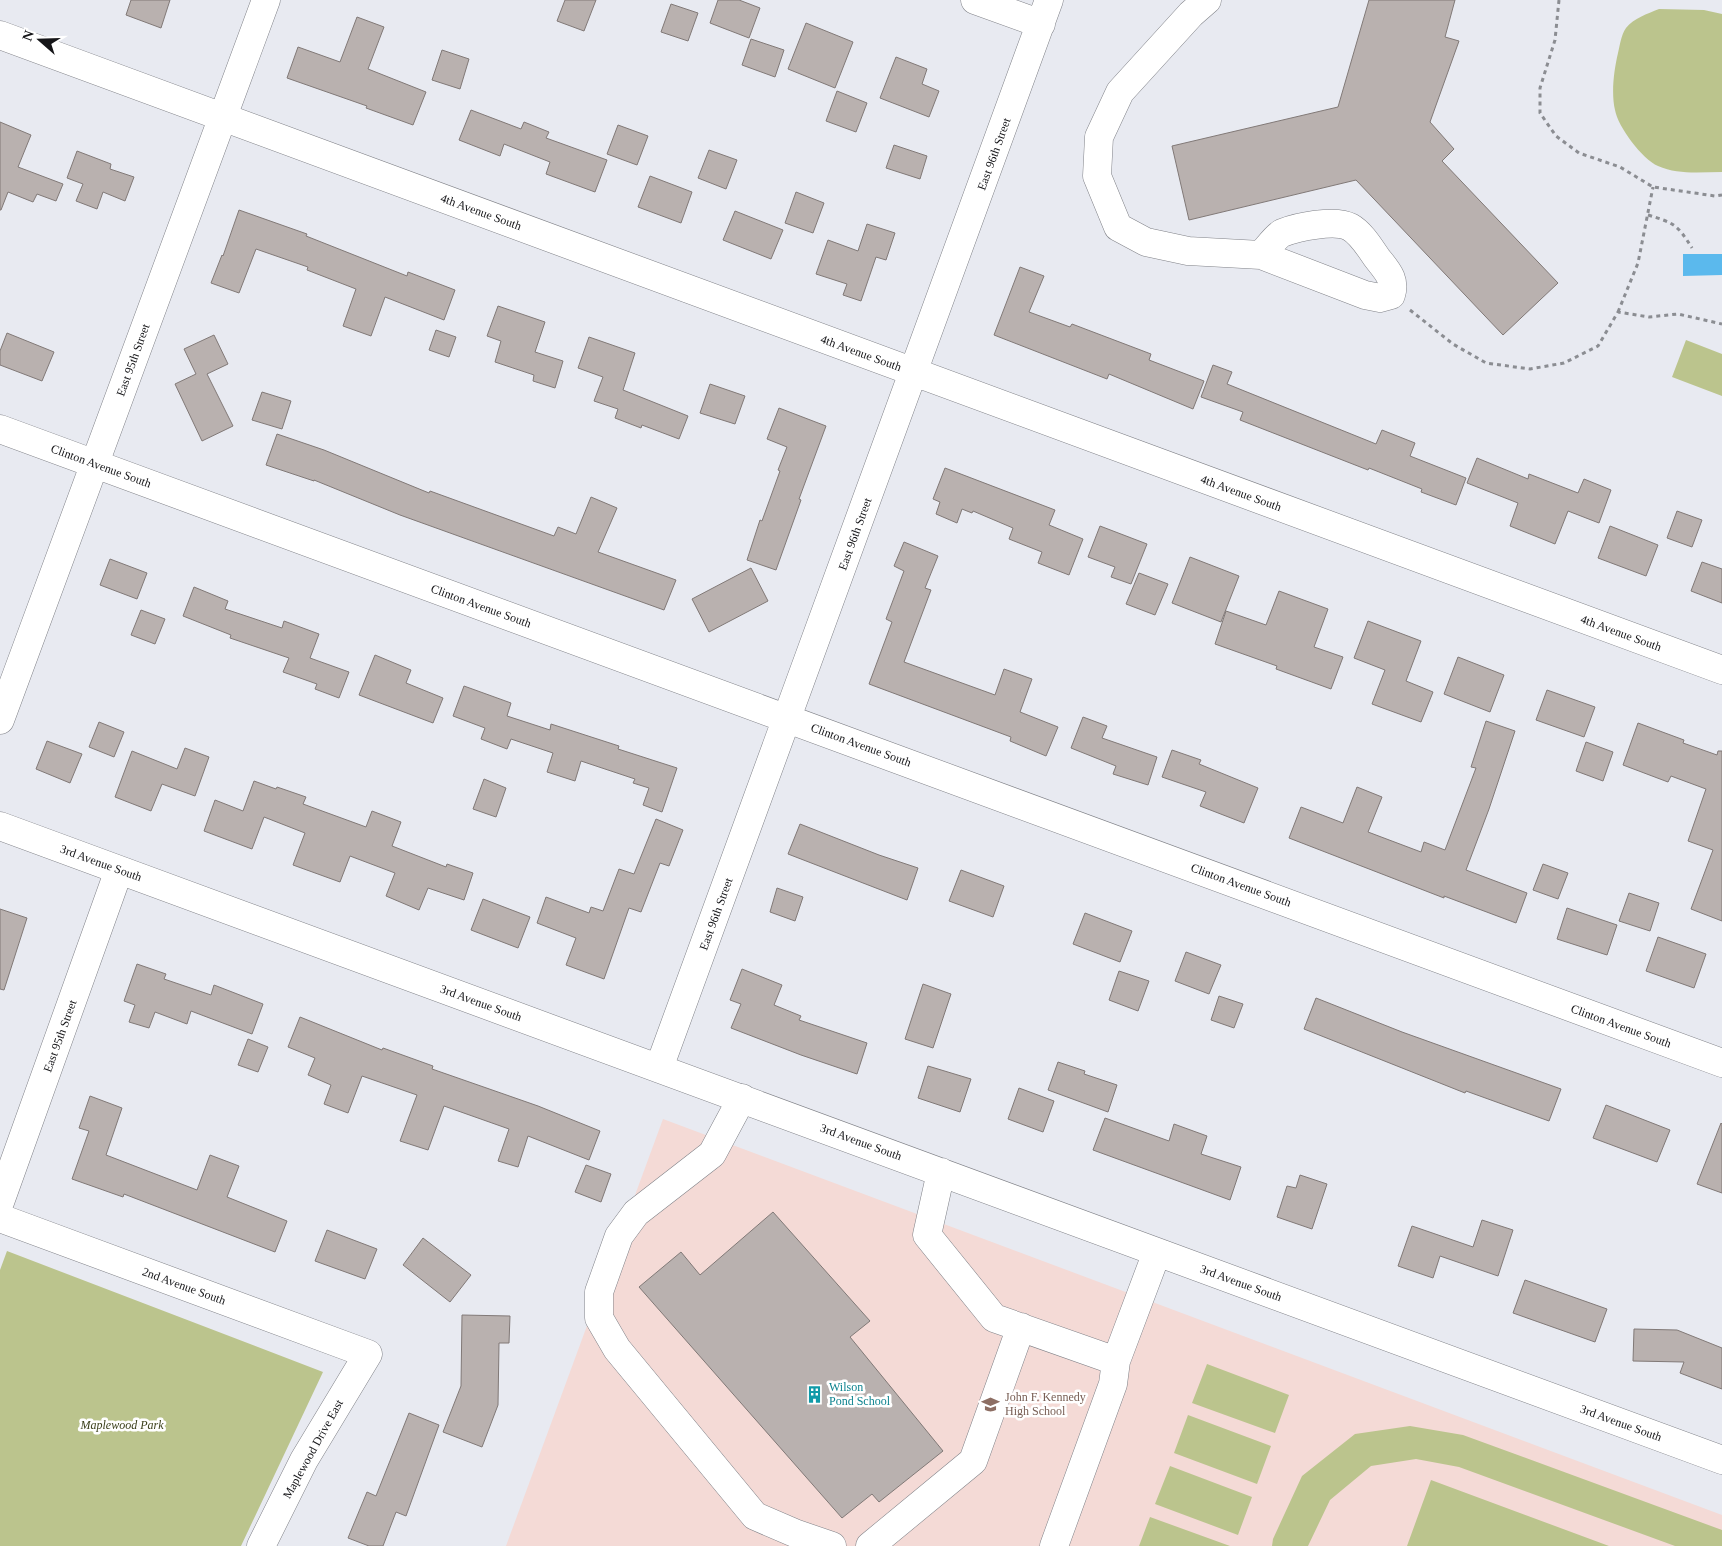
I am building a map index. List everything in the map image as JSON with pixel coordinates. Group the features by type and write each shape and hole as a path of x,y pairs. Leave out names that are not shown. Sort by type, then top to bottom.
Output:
{"street":[{"name":"East 95th Street","path":"0,720 266,0"},
{"path":"975,0 1045,12"},
{"path":"1193,4 1120,92 1100,137 1097,176 1118,226 1146,242 1188,251 1261,255 1365,295 1380,298 1391,295 1393,288 1392,278 1362,238 1350,227 1337,223 1325,222 1281,234 1261,255"},
{"name":"East 96th Street","path":"660,1068 1045,12"},
{"name":"4th Avenue South","path":"0,35 1722,670"},
{"name":"Clinton Avenue South","path":"0,429 1722,1063"},
{"name":"3rd Avenue South","path":"0,826 1722,1460"},
{"name":"East 95th Street","path":"0,1202 119,870"},
{"path":"742,1098 712,1154 636,1213 619,1236 599,1292 599,1318 617,1348 755,1516 797,1534 832,1546"},
{"path":"941,1172 927,1234 994,1318 1116,1361"},
{"name":"2nd Avenue South","path":"0,1218 368,1354"},
{"path":"1054,1546 1113,1384 1116,1361 1157,1252"},
{"path":"870,1546 973,1461 1021,1327"},
{"name":"Maplewood Drive East","path":"261,1546 304,1460 368,1354"}],"path":[{"path":"1559,0 1555,40 1540,88 1540,113 1556,136 1579,153 1620,167 1653,187 1714,196 1722,195"},
{"path":"1391,295 1453,344 1486,363 1530,369 1564,363 1598,346 1618,312 1638,263 1653,187"},
{"path":"1648,215 1668,221 1681,230 1692,248"},
{"path":"1618,312 1649,317 1678,314 1722,324"}],"shaded area":[{"name":"John F. Kennedy High School","path":"663,1119 1722,1515 1722,1546 506,1546"}],"green space":[{"path":"1659,9 1704,10 1722,14 1722,172 1682,172 1658,166 1638,150 1617,117 1613,96 1614,82 1623,34 1626,28 1633,22"},
{"path":"1686,340 1722,354 1722,396 1672,377"},
{"name":"Maplewood Park","path":"7,1251 323,1372 241,1546 0,1546 0,1270"},
{"path":"1207,1364 1289,1395 1275,1433 1192,1403"},
{"path":"1188,1415 1271,1446 1257,1484 1174,1453"},
{"path":"1410,1426 1463,1435 1722,1530 1722,1546 1675,1546 1459,1467 1416,1459 1371,1466 1330,1500 1308,1546 1272,1546 1273,1539 1302,1476 1355,1434"},
{"path":"1170,1466 1252,1497 1238,1535 1155,1504"},
{"path":"1431,1480 1609,1546 1407,1546"},
{"path":"1150,1517 1230,1546 1139,1546"}],"water":[{"path":"1683,254 1722,254 1722,275 1683,276"}],"building":[{"path":"131,0 170,0 161,28 126,15"},
{"path":"565,0 596,0 584,31 557,21"},
{"path":"718,0 739,0 760,8 749,38 710,23"},
{"path":"1369,0 1455,0 1445,37 1459,41 1430,122 1454,149 1442,161 1558,283 1503,335 1356,180 1189,220 1172,146 1338,107"},
{"path":"671,4 698,13 688,41 661,32"},
{"path":"357,17 384,27 368,69 426,92 413,125 366,108 367,106 287,78 298,47 340,62"},
{"path":"806,23 853,42 835,88 788,69"},
{"path":"751,39 784,50 775,77 742,65"},
{"path":"442,50 469,59 460,89 432,80"},
{"path":"896,57 927,69 922,84 939,91 929,117 880,98"},
{"path":"837,91 867,103 856,132 826,121"},
{"path":"471,110 521,129 524,122 549,132 546,138 607,160 595,192 546,174 550,162 504,144 500,156 459,140"},
{"path":"0,122 31,135 18,167 63,184 56,201 37,194 33,202 8,192 0,210"},
{"path":"618,125 648,136 637,165 607,154"},
{"path":"894,145 927,156 920,179 886,168"},
{"path":"709,150 737,160 726,189 698,178"},
{"path":"77,151 111,164 110,169 134,177 125,201 103,192 97,209 76,201 83,184 67,178"},
{"path":"650,176 692,192 681,223 638,207"},
{"path":"796,192 824,203 813,233 785,223"},
{"path":"239,210 307,234 306,236 407,276 408,272 455,290 444,320 385,297 371,336 343,326 356,289 307,270 308,267 256,249 239,293 211,283 223,256"},
{"path":"735,211 783,230 771,259 723,240"},
{"path":"867,224 895,233 886,260 876,257 861,301 843,295 847,284 816,274 828,240 858,251"},
{"path":"1020,267 1044,276 1029,312 1070,327 1072,324 1151,354 1149,360 1204,381 1193,409 1109,374 1107,379 994,335"},
{"path":"498,306 545,322 535,352 563,361 555,388 533,381 534,375 495,362 501,341 487,336"},
{"path":"436,330 456,337 449,357 429,350"},
{"path":"7,333 54,352 42,381 0,365 0,351"},
{"path":"214,335 228,364 207,374 233,426 202,441 175,384 196,374 184,349"},
{"path":"589,337 635,353 623,390 688,416 679,439 642,425 641,428 615,418 618,409 594,401 603,377 578,368"},
{"path":"1213,365 1232,372 1227,384 1376,444 1382,430 1415,443 1410,456 1466,478 1456,505 1421,492 1422,489 1369,468 1368,470 1240,420 1243,412 1201,397"},
{"path":"710,384 745,396 735,424 700,413"},
{"path":"262,392 291,401 282,429 252,420"},
{"path":"779,408 826,426 799,499 801,500 776,570 747,560 787,447 767,439"},
{"path":"277,434 324,450 429,493 430,491 554,536 558,527 576,534 591,497 617,508 598,552 676,580 664,610 400,515 314,480 266,465"},
{"path":"1477,458 1528,479 1529,474 1578,493 1584,479 1611,490 1599,523 1568,511 1555,544 1510,526 1518,503 1467,483"},
{"path":"945,468 1055,510 1049,525 1083,539 1069,575 1038,563 1042,552 1009,539 1013,528 973,511 972,513 962,509 957,523 936,514 940,502 933,499"},
{"path":"1677,511 1702,520 1692,547 1667,538"},
{"path":"1100,526 1147,544 1131,584 1111,577 1115,567 1088,557"},
{"path":"1610,526 1658,545 1646,576 1598,558"},
{"path":"904,542 938,556 925,588 931,590 904,662 995,695 1004,669 1032,679 1020,712 1058,727 1046,756 1010,741 1011,737 869,684 892,622 886,619 904,571 894,566"},
{"path":"1190,557 1239,576 1221,622 1172,603"},
{"path":"110,559 147,573 137,599 100,585"},
{"path":"1702,562 1722,569 1722,603 1691,591"},
{"path":"751,568 768,601 709,632 692,599"},
{"path":"1139,573 1168,584 1155,615 1126,604"},
{"path":"194,587 228,601 225,609 282,628 284,621 319,634 310,658 349,672 339,698 315,689 317,684 283,672 289,658 230,638 231,635 183,616"},
{"path":"1279,591 1328,609 1314,647 1343,657 1331,689 1276,669 1277,666 1215,644 1226,611 1266,625"},
{"path":"141,610 165,619 155,644 131,635"},
{"path":"1368,621 1421,641 1406,681 1433,692 1421,722 1372,704 1385,670 1354,658"},
{"path":"375,655 411,670 406,683 443,698 433,723 359,695"},
{"path":"1458,657 1504,675 1490,712 1444,694"},
{"path":"464,686 511,703 507,716 550,730 551,724 619,746 618,749 677,768 662,812 643,805 649,788 633,783 635,779 581,761 575,781 547,772 553,753 511,739 507,749 481,739 485,728 453,716"},
{"path":"1547,690 1595,707 1584,737 1536,720"},
{"path":"1083,717 1107,726 1102,738 1157,757 1148,785 1113,774 1116,766 1071,748"},
{"path":"1486,721 1515,731 1466,870 1527,893 1516,923 1444,896 1444,898 1289,838 1301,807 1343,823 1357,787 1382,797 1368,832 1421,852 1424,842 1445,850 1476,768 1471,767"},
{"path":"99,722 124,732 114,757 89,747"},
{"path":"1638,723 1684,740 1683,743 1717,755 1718,751 1722,751 1722,921 1691,909 1713,850 1688,841 1706,789 1671,776 1668,782 1623,765"},
{"path":"47,741 82,754 70,783 36,769"},
{"path":"1586,742 1613,752 1603,781 1576,771"},
{"path":"185,748 209,757 195,796 162,784 151,811 115,797 132,751 177,769"},
{"path":"1172,750 1201,760 1199,764 1258,788 1244,823 1200,806 1206,792 1162,777"},
{"path":"484,779 506,788 496,817 473,809"},
{"path":"254,781 306,797 303,804 366,827 372,811 401,822 392,846 446,867 447,864 473,873 464,900 428,888 419,910 386,896 395,873 350,856 340,882 293,865 305,833 264,817 252,849 204,831 215,800 243,811"},
{"path":"656,819 683,830 669,866 660,863 641,912 629,908 604,979 566,965 576,938 537,923 546,897 589,913 591,907 603,911 619,869 634,874"},
{"path":"800,824 918,868 907,900 788,854"},
{"path":"1543,864 1568,873 1558,899 1533,890"},
{"path":"961,870 1004,886 993,917 949,901"},
{"path":"777,888 803,897 795,921 770,912"},
{"path":"1629,893 1659,903 1650,931 1619,921"},
{"path":"483,899 530,917 518,948 471,930"},
{"path":"1567,908 1617,925 1607,955 1557,939"},
{"path":"0,909 27,918 4,990 0,989"},
{"path":"1085,913 1132,931 1120,962 1073,944"},
{"path":"1658,937 1706,954 1694,988 1646,971"},
{"path":"1186,952 1221,965 1209,994 1175,981"},
{"path":"137,964 166,974 164,979 211,995 214,985 263,1004 252,1034 191,1011 187,1024 155,1012 149,1028 129,1022 135,1005 124,1001"},
{"path":"742,969 782,985 774,1005 801,1016 799,1020 867,1043 857,1074 731,1028 741,1004 730,1000"},
{"path":"1119,971 1149,981 1138,1011 1109,1000"},
{"path":"923,984 951,994 933,1048 905,1039"},
{"path":"1219,996 1243,1004 1234,1028 1211,1020"},
{"path":"1316,998 1402,1032 1561,1089 1549,1121 1466,1091 1465,1093 1304,1029"},
{"path":"300,1017 382,1050 383,1048 433,1066 432,1069 538,1106 600,1131 589,1160 528,1136 518,1167 498,1161 509,1129 444,1106 428,1150 400,1141 417,1095 362,1076 348,1113 324,1104 331,1085 308,1075 315,1058 288,1047"},
{"path":"248,1039 268,1047 258,1072 238,1065"},
{"path":"1058,1062 1085,1071 1084,1074 1117,1085 1108,1112 1048,1090"},
{"path":"928,1066 971,1079 960,1112 918,1098"},
{"path":"1019,1088 1054,1101 1043,1132 1008,1119"},
{"path":"90,1096 122,1108 106,1155 197,1190 210,1155 239,1166 227,1197 287,1221 275,1252 124,1194 123,1197 72,1179 89,1131 79,1128"},
{"path":"1606,1105 1670,1130 1657,1162 1593,1138"},
{"path":"1105,1118 1169,1141 1174,1124 1207,1136 1201,1154 1241,1167 1230,1200 1093,1150"},
{"path":"1722,1124 1722,1193 1697,1184"},
{"path":"586,1165 611,1174 601,1202 575,1192"},
{"path":"1300,1175 1327,1184 1312,1229 1277,1217 1287,1186 1296,1188"},
{"name":"Wilson Pond School","path":"773,1212 870,1321 850,1337 943,1451 879,1502 872,1494 842,1518 639,1287 681,1252 700,1275"},
{"path":"1482,1220 1513,1230 1498,1276 1440,1256 1433,1278 1398,1266 1412,1226 1473,1247"},
{"path":"327,1230 377,1249 365,1279 315,1261"},
{"path":"423,1238 471,1275 450,1302 403,1265"},
{"path":"1525,1280 1607,1309 1595,1342 1513,1313"},
{"path":"462,1315 510,1316 509,1343 499,1343 498,1405 482,1447 443,1432 461,1386"},
{"path":"1634,1329 1677,1330 1722,1348 1722,1389 1680,1373 1684,1362 1633,1361"},
{"path":"409,1413 439,1425 406,1516 396,1512 383,1546 369,1546 348,1538 367,1492 376,1496"}],"place":[{"name":"Wilson Pond School","path":"815,1394"},
{"name":"John F. Kennedy High School","path":"991,1404"}]}
